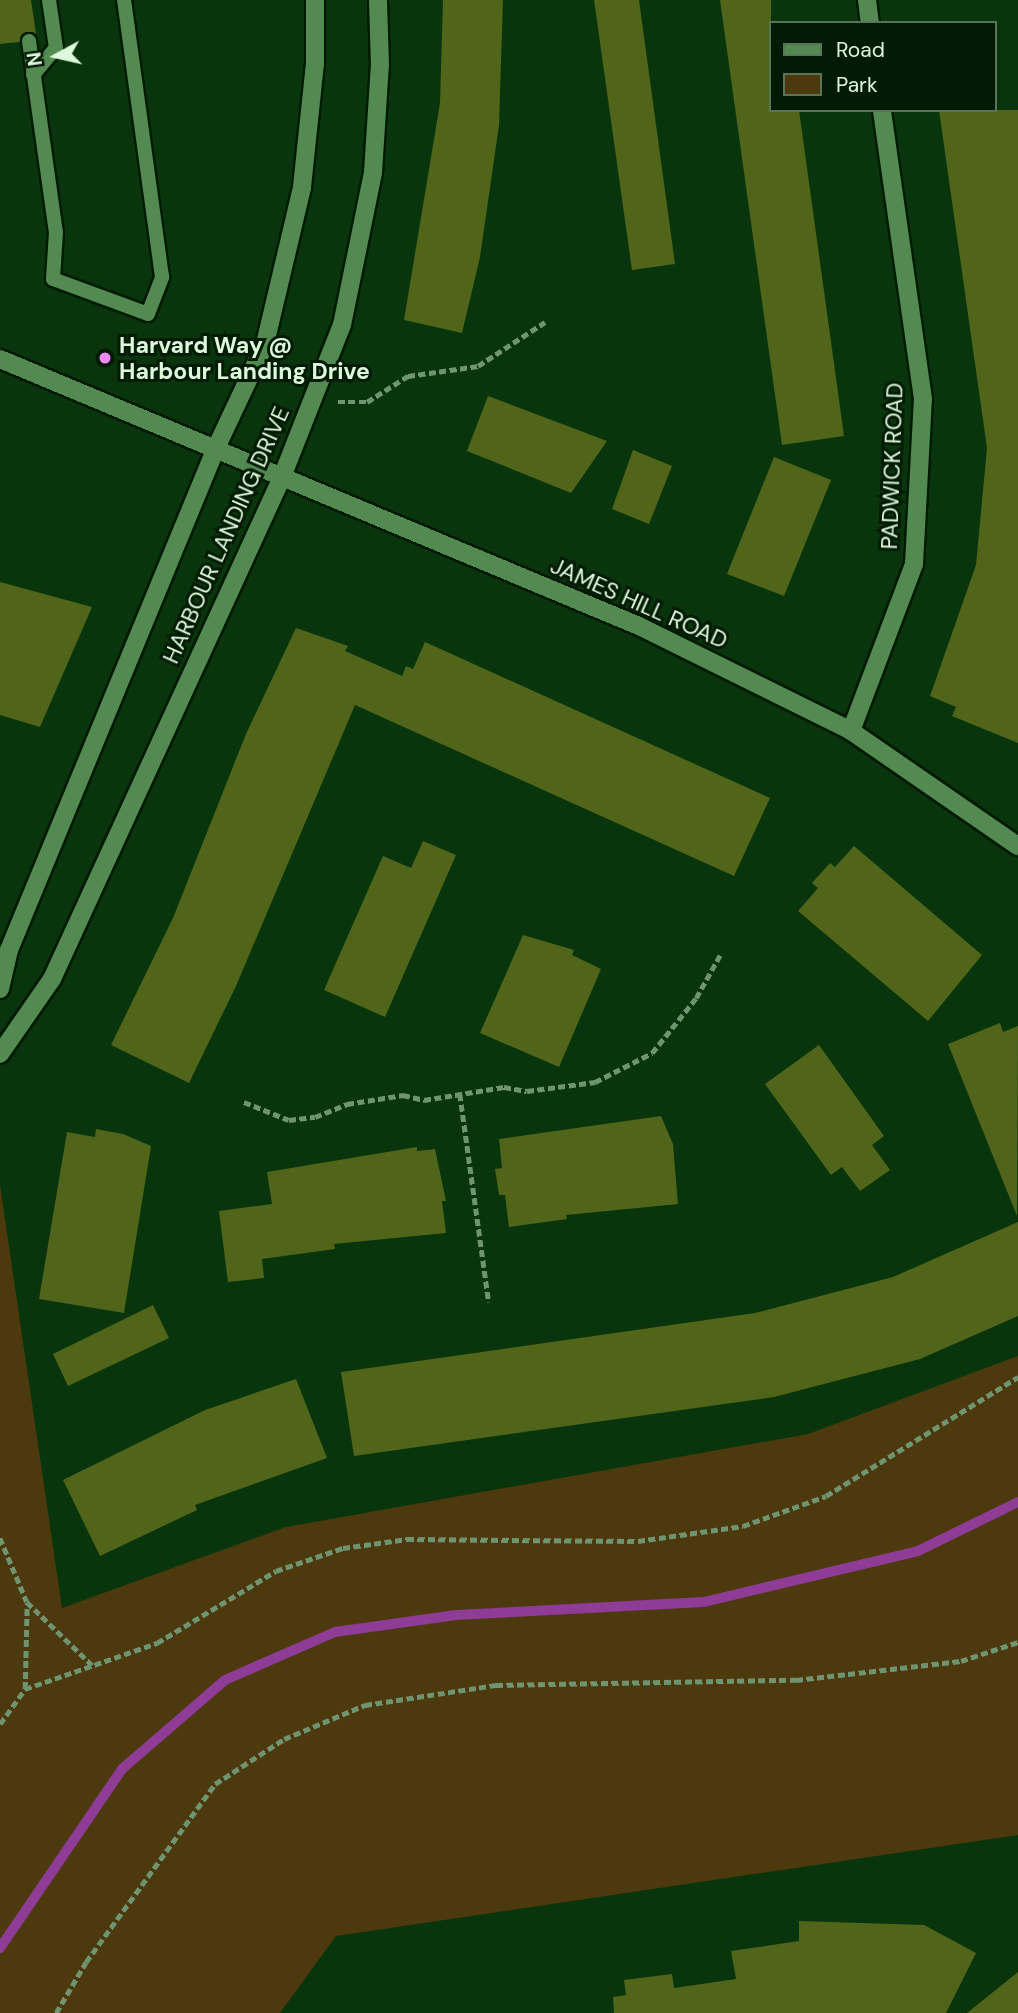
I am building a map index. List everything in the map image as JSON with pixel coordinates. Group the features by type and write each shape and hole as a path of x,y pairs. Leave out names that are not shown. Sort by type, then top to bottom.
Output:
{"street":[{"name":"HARBOUR LANDING DRIVE","path":"0,989 9,950 216,448 265,344 289,250 310,124 315,0"},
{"name":"HARBOUR LANDING DRIVE","path":"0,1054 52,978 282,477 342,325 366,225 378,116 378,0"},
{"path":"867,0 870,21"},
{"name":"PADWICK ROAD","path":"851,730 914,564 923,399 882,112"},
{"name":"JAMES HILL ROAD","path":"0,359 639,626 851,730 1018,846"}],"lane":[{"path":"33,75 56,48 48,0"},
{"path":"29,41 56,232 52,279 148,314 162,277 124,0"}],"path":[{"path":"313,398 367,402 408,376 478,366 545,322"},
{"path":"244,1102 289,1120 315,1117 347,1104 460,1094 504,1087 527,1091 595,1082 652,1053 696,998 720,955"},
{"path":"460,1094 489,1302"},
{"path":"25,1689 157,1643 276,1571 342,1548 407,1539 638,1541 743,1526 789,1512 826,1496 1018,1377"},
{"path":"0,1538 27,1602 92,1665"},
{"path":"0,1724 25,1689 27,1602"},
{"path":"56,2013 86,1962 215,1784 284,1739 365,1705 496,1685 796,1680 961,1661 1018,1642"}],"green space":[{"path":"0,1185 62,1608 286,1527 808,1434 1018,1356 1018,1835 336,1936 280,2013 0,2013"}],"building":[{"path":"0,0 31,0 36,34 27,32 19,42 0,44"},
{"path":"443,0 503,0 499,125 480,257 462,333 404,320 440,103"},
{"path":"594,0 639,0 675,264 632,270"},
{"path":"720,0 771,0 769,112 799,112 844,436 782,445"},
{"path":"1018,110 1018,743 952,716 956,707 930,696 976,565 987,448 939,112"},
{"path":"488,396 607,441 571,493 467,451"},
{"path":"633,450 672,466 649,524 612,509"},
{"path":"774,457 831,480 784,596 727,574"},
{"path":"0,582 92,607 40,727 0,715"},
{"path":"296,628 348,646 345,651 402,676 406,666 413,669 425,642 770,798 734,876 355,705 236,986 189,1083 111,1045 173,918 246,734"},
{"path":"423,841 456,855 385,1017 324,990 383,856 411,868"},
{"path":"854,846 982,955 928,1021 798,911 818,888 812,883 830,863 835,867"},
{"path":"523,935 574,950 572,955 601,969 559,1067 480,1033"},
{"path":"1000,1023 1003,1032 1018,1026 1017,1216 948,1044"},
{"path":"819,1045 884,1136 872,1145 890,1170 860,1191 842,1167 831,1175 765,1084"},
{"path":"661,1116 673,1144 678,1204 566,1215 567,1219 509,1227 505,1195 499,1195 495,1169 502,1168 499,1139"},
{"path":"96,1129 123,1134 151,1146 124,1313 39,1299 67,1132 95,1137"},
{"path":"417,1147 417,1151 435,1149 446,1201 442,1201 446,1233 334,1244 335,1249 262,1259 264,1278 228,1282 219,1211 272,1204 267,1172"},
{"path":"1018,1222 1018,1316 920,1359 774,1397 354,1456 341,1372 755,1313 893,1277"},
{"path":"153,1305 169,1338 68,1386 53,1354"},
{"path":"296,1379 327,1458 195,1505 197,1510 100,1556 63,1480 205,1410"},
{"path":"799,1921 924,1925 976,1953 946,2013 614,2013 613,1997 626,1995 624,1980 672,1974 674,1988 736,1979 731,1951 799,1941"},
{"path":"1018,1972 1018,2013 967,2013"}],"waterway":[{"path":"0,1948 122,1769 225,1680 335,1632 456,1615 704,1602 918,1551 1018,1502"}],"place":[{"name":"Harvard Way @ Harbour Landing Drive","path":"105,358"}]}
